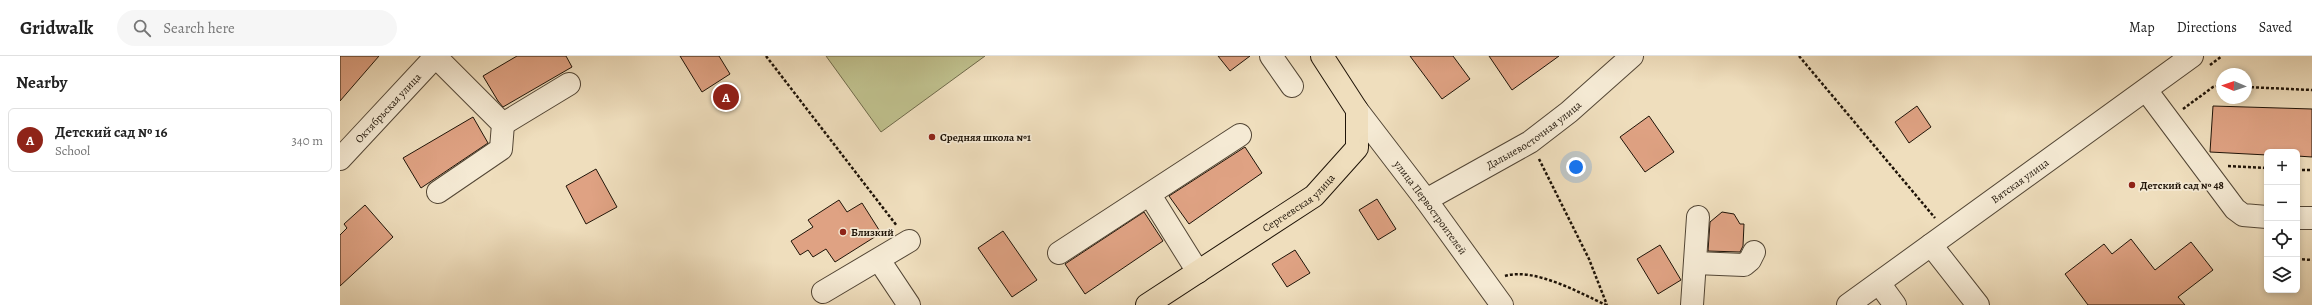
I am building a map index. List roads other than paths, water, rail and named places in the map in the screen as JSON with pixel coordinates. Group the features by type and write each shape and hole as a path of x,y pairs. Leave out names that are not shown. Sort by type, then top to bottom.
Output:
{"main road":[{"path":"1322,56 1357,110"},
{"name":"Сергеевская улица","path":"1147,305 1314,196 1357,148 1357,110"}],"street":[{"path":"435,56 503,124 501,149 438,192"},
{"name":"Октябрьская улица","path":"340,159 435,56"},
{"path":"1271,56 1292,86"},
{"name":"Дальневосточная улица","path":"1426,200 1530,142 1569,112 1632,56"},
{"name":"Вятская улица","path":"1848,305 2192,56"},
{"path":"503,124 569,84"},
{"path":"2146,90 2238,213 2247,216 2264,217"},
{"name":"улица Первостроителей","path":"1357,110 1426,200 1502,305"},
{"path":"1059,253 1240,136"},
{"path":"1150,194 1198,272"},
{"path":"1692,305 1698,217"},
{"path":"2300,218 2312,218"},
{"path":"1940,239 1978,305"},
{"path":"823,292 909,241"},
{"path":"1694,263 1744,265 1750,260 1754,252"},
{"path":"879,260 909,305"},
{"path":"1879,283 1895,305"}],"place":[{"name":"Детский сад № 16","path":"726,97"},
{"name":"Средняя школа №1","path":"932,137"},
{"name":"Детский сад № 48","path":"2132,185"},
{"name":"Близкий","path":"843,232"}]}
